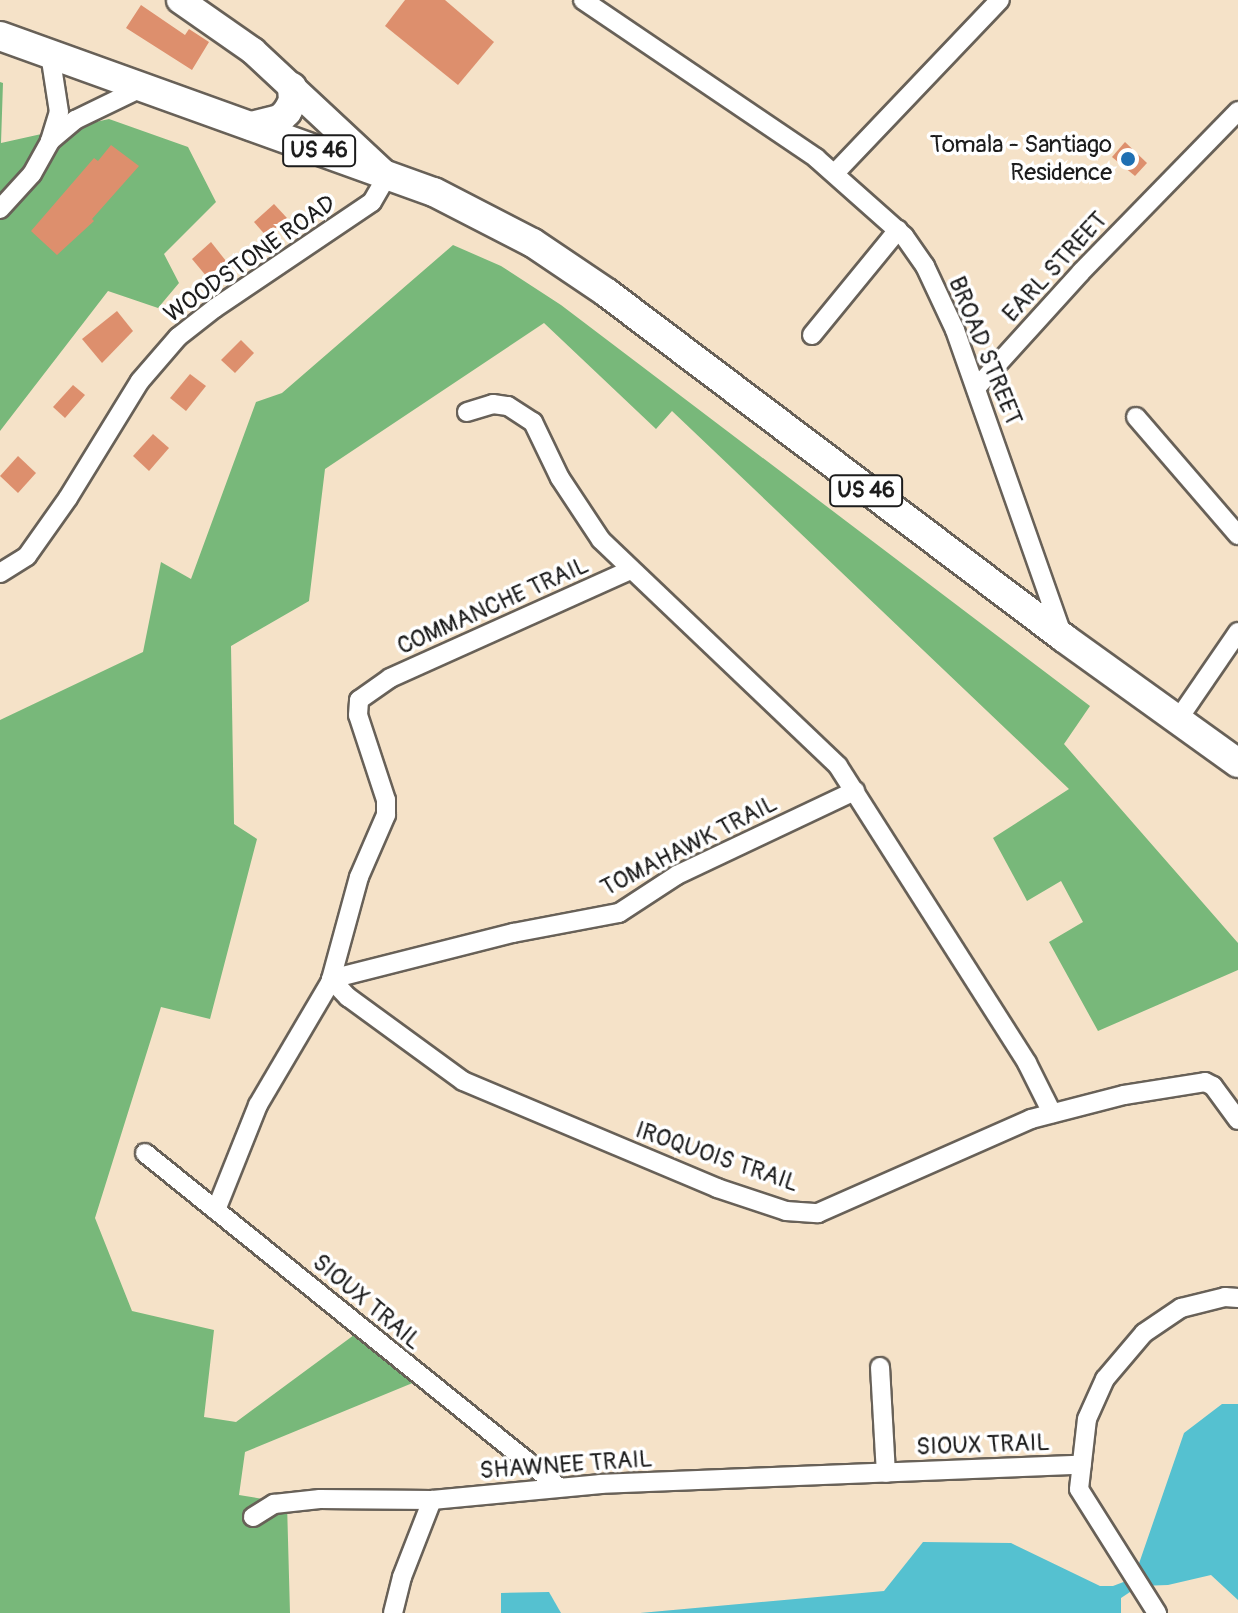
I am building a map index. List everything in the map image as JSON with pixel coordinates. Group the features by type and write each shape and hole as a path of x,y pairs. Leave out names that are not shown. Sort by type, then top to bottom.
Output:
{"main road":[{"name":"US 46","path":"0,36 434,192 483,216 576,271 1064,638 1238,763"},
{"path":"251,126 280,119 293,101 292,87"}],"street":[{"path":"180,0 253,51 387,176"},
{"name":"BROAD STREET","path":"583,0 835,173 898,230 925,266 955,330 1064,638"},
{"path":"835,173 1000,0"},
{"path":"0,209 32,174 50,141 59,112 50,54"},
{"path":"50,141 75,120 143,87"},
{"name":"EARL STREET","path":"976,388 1081,272 1238,111"},
{"name":"WOODSTONE ROAD","path":"0,573 27,556 68,498 140,381 178,337 215,308 372,202 387,176"},
{"path":"812,335 898,230"},
{"path":"467,412 493,404 508,406 533,422 578,511 630,570 838,766 1027,1063 1052,1113"},
{"path":"1136,417 1238,535"},
{"name":"COMMANCHE TRAIL","path":"331,979 359,877 386,815 386,800 358,715 363,694 390,678 630,570"},
{"path":"1177,721 1238,632"},
{"name":"TOMAHAWK TRAIL","path":"331,979 513,933 619,913 677,875 855,791"},
{"path":"216,1210 258,1105 331,979"},
{"name":"IROQUOIS TRAIL","path":"331,979 348,997 463,1081 703,1182 786,1211 818,1213 934,1159 1052,1113 1124,1095 1205,1082 1213,1086 1238,1120"},
{"name":"SIOUX TRAIL","path":"145,1153 368,1336 559,1487"},
{"path":"1157,1613 1079,1489 1087,1419 1105,1379 1144,1333 1181,1308 1203,1301 1238,1298"},
{"path":"880,1367 886,1473"},
{"name":"SIOUX TRAIL","path":"886,1473 1082,1465"},
{"name":"SHAWNEE TRAIL","path":"253,1517 274,1504 320,1499 432,1500 559,1487 886,1473"},
{"path":"393,1613 402,1577 432,1500"}],"green space":[{"path":"0,82 3,83 1,143 109,119 188,147 216,202 164,254 179,283 158,308 108,291 0,431"},
{"path":"453,245 501,266 561,305 1090,706 1064,744 1238,943 1238,970 1098,1031 1049,942 1083,922 1061,881 1027,901 993,838 1069,789 672,411 656,429 544,323 325,469 309,601 231,646 234,824 257,839 210,1019 161,1007 95,1218 132,1311 214,1330 204,1417 236,1422 354,1335 415,1382 245,1452 239,1495 287,1503 290,1613 0,1613 0,720 143,652 161,562 191,579 256,402 282,393"}],"water":[{"path":"1222,1404 1238,1404 1238,1600 1211,1575 1168,1585 1139,1586 1121,1598 1121,1613 640,1613 884,1591 923,1542 1011,1543 1100,1586 1113,1586 1134,1578 1184,1433"},
{"path":"549,1592 561,1613 501,1613 501,1593"}],"building":[{"path":"405,0 445,0 494,42 458,85 385,26"},
{"path":"141,5 185,35 189,29 209,42 192,70 126,28"},
{"name":"Tomala - Santiago Residence","path":"1125,142 1147,163 1135,176 1112,157"},
{"path":"111,145 139,166 92,219 94,221 57,255 31,231 94,158 98,161"},
{"path":"274,204 287,218 267,237 254,222"},
{"path":"211,242 226,261 207,277 192,259"},
{"path":"117,311 133,331 102,363 82,339"},
{"path":"241,340 254,353 235,373 221,360"},
{"path":"190,374 206,386 186,411 170,398"},
{"path":"73,385 85,395 65,418 53,407"},
{"path":"153,434 169,448 149,471 133,456"},
{"path":"18,456 36,473 18,493 0,476"}],"place":[{"name":"Tomala - Santiago Residence","path":"1128,159"}]}
